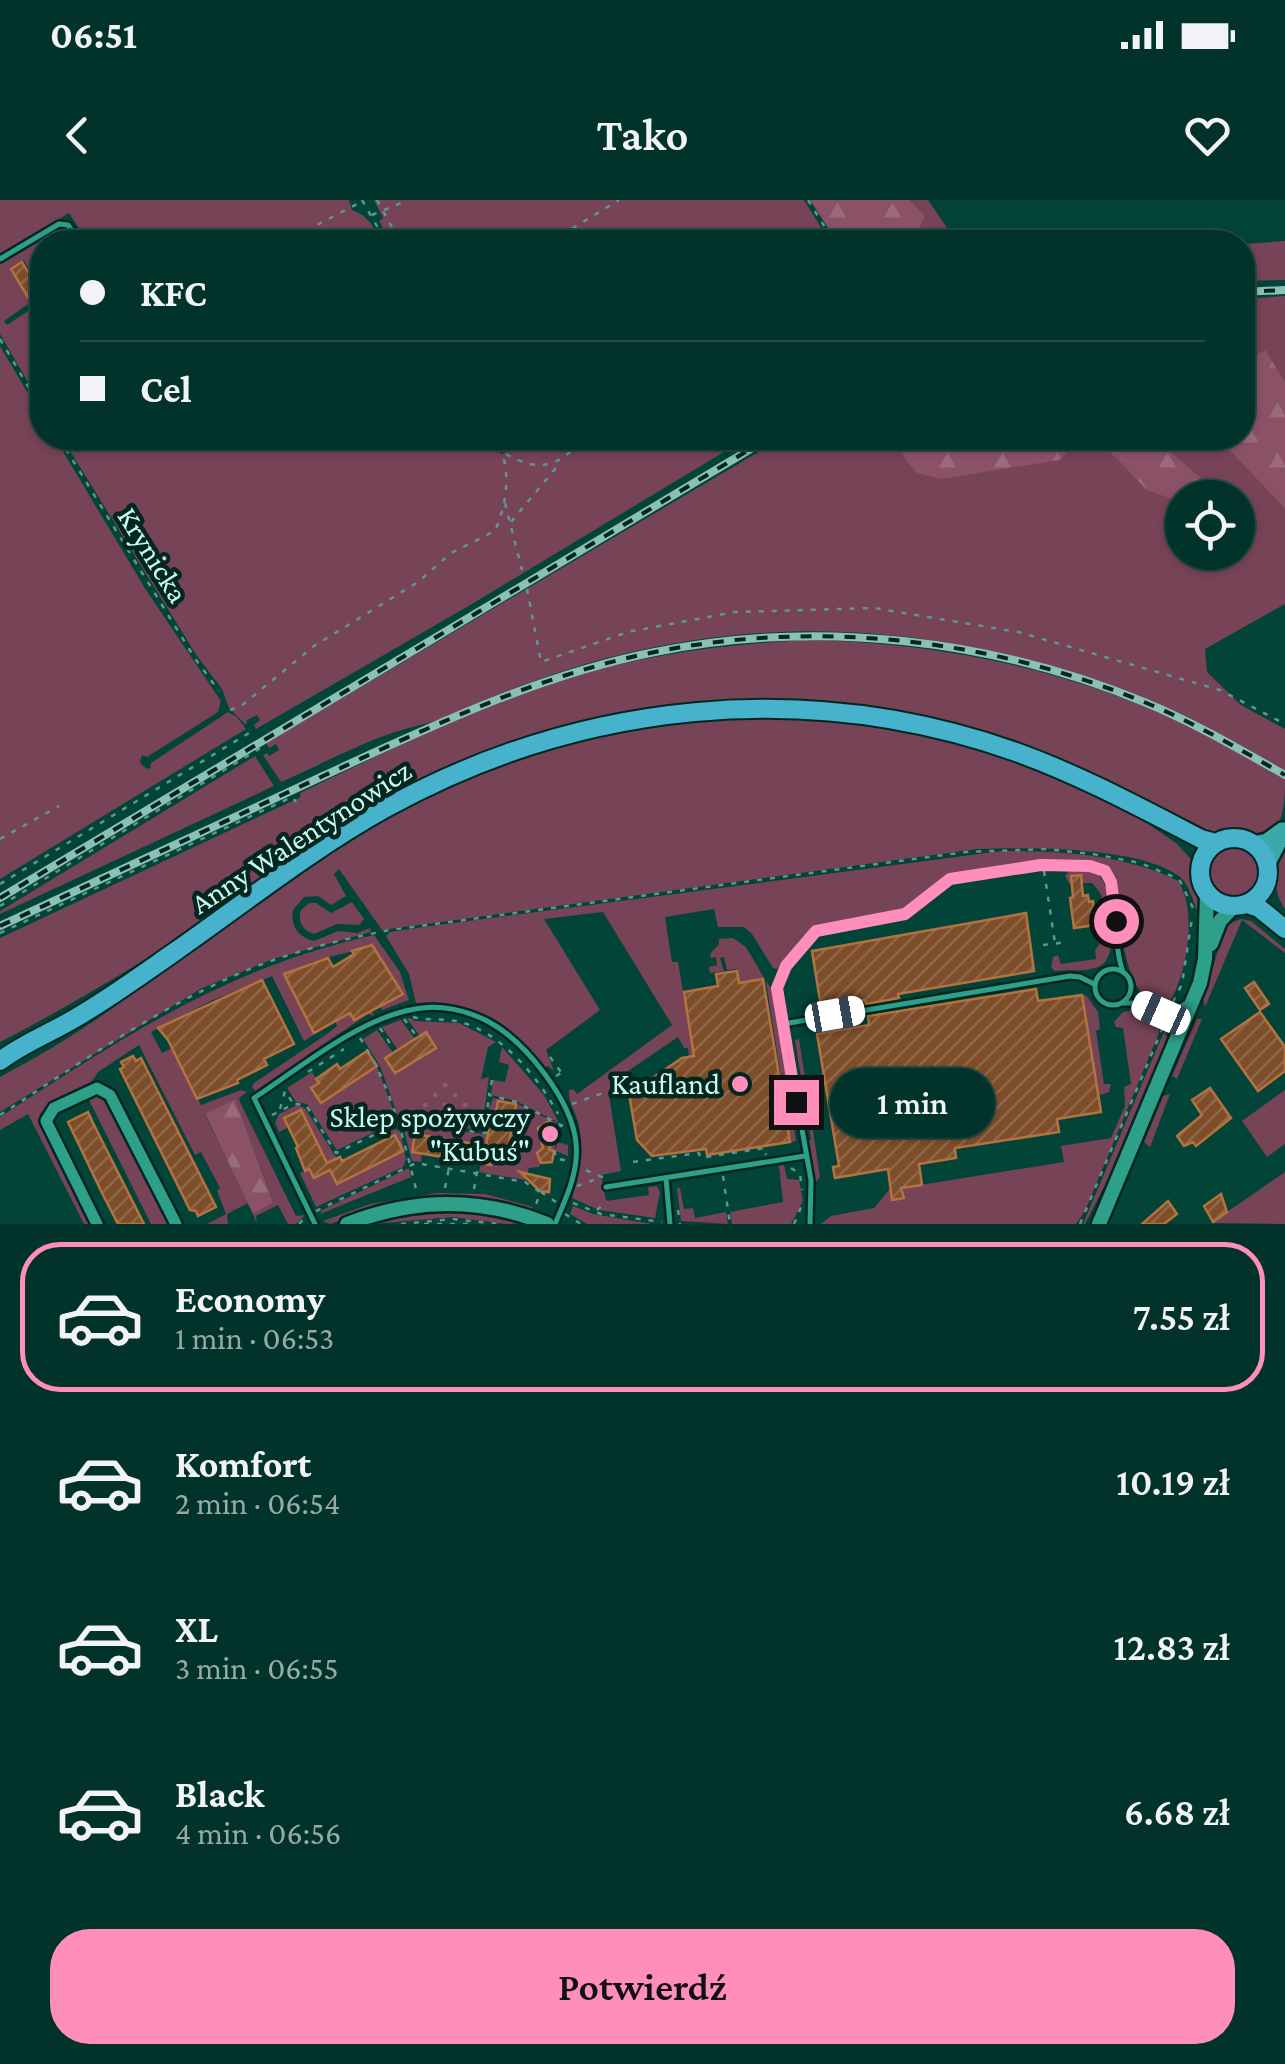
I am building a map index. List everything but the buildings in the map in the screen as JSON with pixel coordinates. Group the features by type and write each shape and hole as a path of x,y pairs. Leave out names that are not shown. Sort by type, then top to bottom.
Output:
{"main road":[{"name":"Anny Walentynowicz","path":"2,1056 74,1019 382,810 484,761 606,724 748,708 826,710 891,719 966,736 1030,757 1215,843"},
{"name":"Anny Walentynowicz","path":"1151,816 1200,865"},
{"path":"1285,829 1254,844 1235,838 1215,843 1200,865 1201,883 1220,904 1264,912 1285,929"},
{"path":"1285,829 1267,865 1266,885 1270,899 1285,915"},
{"path":"1254,844 1267,865"},
{"path":"1240,905 1260,895 1266,885"}],"street":[{"path":"1205,959 1207,894"},
{"path":"1100,1224 1176,1044 1220,921 1240,905"},
{"path":"98,1224 46,1121 54,1108 94,1088 102,1088 110,1095 176,1224"},
{"path":"353,1223 398,1208 446,1204 492,1207 547,1224"}],"lane":[{"path":"49,230 59,224 72,230"},
{"path":"0,259 30,241"},
{"path":"810,1224 812,1198 777,988 786,966 816,931 905,914 950,879 1043,865 1090,866 1105,871 1111,882 1116,946 1123,972 1142,1005"},
{"path":"1123,972 1108,969 1097,978 1094,984 1098,998 1104,1003 1142,1005 1166,1015 1175,1030 1176,1044"},
{"path":"782,1024 1070,976 1094,984"},
{"path":"1122,1003 1131,987"},
{"path":"1166,1015 1195,994"},
{"path":"317,1221 254,1098 382,1017 426,1007 445,1008 490,1022 519,1046 568,1109 576,1142 575,1167 555,1224"},
{"path":"606,1187 806,1156"},
{"path":"666,1178 669,1223"}],"path":[{"path":"378,200 394,230"},
{"path":"370,214 408,200"},
{"path":"599,200 604,210"},
{"path":"570,230 619,200"},
{"path":"808,200 827,230"},
{"path":"312,230 363,201 379,230"},
{"path":"0,339 30,390"},
{"name":"Krynicka","path":"66,450 218,691"},
{"path":"230,710 241,706 314,646 418,582 451,552 495,531 502,513 508,471 503,450"},
{"path":"511,522 572,450"},
{"path":"505,454 524,462 560,462"},
{"path":"504,497 522,570"},
{"path":"528,589 541,662 628,632 735,612 874,608 1018,632 1220,690 1285,724"},
{"path":"0,884 248,733 247,726"},
{"path":"0,906 259,748 262,754"},
{"path":"0,933 292,797 296,802"},
{"path":"0,840 59,806"},
{"path":"0,1114 142,1025 256,967 336,942 413,926 890,861 1008,849 1094,854 1140,863 1179,879 1195,911 1182,984 1080,1224"},
{"path":"1043,865 1056,944"},
{"path":"1042,945 1067,942"},
{"path":"393,1048 377,1028 412,1016 415,1020 454,1020 488,1034 544,1091 561,1124 555,1158 570,1164 570,1154"},
{"path":"403,1018 415,1034"},
{"path":"299,1078 360,1038 379,1067 416,1189"},
{"path":"550,1057 562,1073"},
{"path":"330,1058 335,1066"},
{"path":"313,1068 318,1077"},
{"path":"270,1116 294,1104 306,1105 337,1155 399,1123 486,1133 492,1080"},
{"path":"279,1112 286,1091 294,1104"},
{"path":"570,1104 609,1094"},
{"path":"489,1095 516,1102 567,1125 569,1132"},
{"path":"266,1108 275,1126"},
{"path":"633,1162 699,1153 700,1158 764,1148 766,1156 786,1152 790,1167 800,1174 804,1203 794,1224"},
{"path":"317,1221 313,1213 424,1161 525,1182 557,1203"},
{"path":"445,1188 449,1166"},
{"path":"474,1189 478,1167"},
{"path":"576,1187 602,1177 580,1167"},
{"path":"722,1169 730,1224"},
{"path":"532,1218 540,1192"},
{"path":"581,1224 554,1208 563,1197 595,1212 654,1223 684,1224"},
{"path":"595,1212 607,1201"},
{"path":"401,1224 453,1219 498,1224"},
{"path":"424,1224 476,1224"}],"shaded area":[{"path":"0,200 349,200 352,210 367,219 375,230 80,230 69,213 40,230 30,230 30,236 0,254"},
{"path":"374,200 804,200 823,230 384,230 379,221 383,218"},
{"path":"910,200 928,200 949,230 918,230 924,216"},
{"path":"1285,241 1285,280 1255,281 1255,243"},
{"path":"30,246 30,272 24,260 10,268 30,303 4,321 7,325 30,310 30,385 0,334 0,263"},
{"path":"1285,296 1285,604 1205,649 1207,672 1241,705 1285,729 1285,772 1206,729 1045,665 962,645 877,634 791,632 704,639 615,656 378,738 281,782 263,755 279,750 276,744 269,748 266,743 762,450 1255,450 1255,298"},
{"path":"0,346 30,397 30,450 62,450 146,590 221,701 218,712 147,757 142,755 140,762 150,769 151,763 228,712 246,729 0,879"},
{"path":"69,450 498,450 501,454 506,450 727,450 256,729 254,725 260,720 257,715 247,720 246,725 229,708 222,689 197,656"},
{"path":"804,640 895,645 983,659 1070,680 1156,711 1285,779 1284,806 1278,824 1267,836 1258,838 1233,833 1212,837 1027,748 963,727 889,712 814,703 738,701 662,707 587,720 514,740 444,768 378,804 148,957 0,1042 0,938 301,797 300,793 396,747 527,691 651,658"},
{"path":"742,716 874,723 965,743 1047,771 1132,813 1176,843 1191,859 1204,914 1197,911 1182,879 1161,866 1081,850 998,848 382,930 339,869 334,874 346,896 331,905 318,896 304,897 293,910 294,926 314,941 338,931 357,933 370,928 371,932 273,959 202,988 0,1112 0,1077 93,1022 311,864 389,814 495,765 569,742 644,725"},
{"path":"255,756 274,786 0,914 0,911"},
{"path":"1233,845 1252,853 1260,872 1252,891 1233,899 1214,891 1206,872 1214,853"},
{"path":"1285,846 1285,909 1276,879"},
{"path":"1001,851 1069,853 1114,860 1178,881 1188,909 1188,942 1181,976 1169,1004 1153,1002 1141,992 1132,976 1115,879 1110,870 1096,861 1040,861 960,873 901,909 814,925 777,969 744,927 718,927 714,909 665,917 672,962 678,962 694,1056 689,1057 688,1048 678,1037 612,1082 616,1092 609,1095 621,1171 601,1175 606,1201 649,1195 648,1187 657,1186 660,1192 655,1218 599,1210 572,1198 581,1142 569,1090 577,1094 672,1025 603,912 544,919 600,1010 546,1050 554,1071 545,1068 504,1029 473,1011 456,1005 416,1003 409,974 386,936 390,932 438,925"},
{"path":"1069,871 1096,872 1102,879 1110,902 1111,945 1108,956 1098,967 1055,971 1051,967 1053,957 1058,955 1061,964 1096,959 1095,950 1107,934 1101,894 1092,883 1069,883 1065,876"},
{"path":"352,902 364,919 359,925 337,924 314,934 300,922 301,910 309,903 331,913"},
{"path":"1241,919 1251,921 1285,953 1242,920 1205,1007 1203,998 1226,925"},
{"path":"374,935 400,972 409,1000 382,1010 402,993 373,946 318,960 353,1019 371,1009 374,1016 368,1014 256,1092 254,1083 327,1034 343,1016 315,961 284,974 314,1033 323,1029 304,1041 272,976 151,1032 162,1053 172,1048 201,1105 241,1090 247,1092 239,1098 241,1104 296,1216 305,1215 296,1224 288,1224 278,1205 256,1216 257,1224 253,1214 273,1201 235,1100 205,1115 248,1203 227,1214 228,1224 207,1224 226,1214 217,1191 220,1188 201,1152 195,1155 139,1045 98,1072 90,1084 40,1114 41,1123 93,1224 84,1224 28,1114 0,1130 0,1117 178,1008 271,966"},
{"path":"733,938 746,947 764,978 739,982 737,969 727,970 724,957 720,958 724,971 710,973 709,967 717,965 716,957 711,958 710,954 719,939"},
{"path":"766,981 773,991 796,1141 791,1142"},
{"path":"1082,995 1098,1012 1100,1029 1096,1031 1104,1084 1111,1084 1109,1092 1098,1096"},
{"path":"1132,1010 1158,1020 1159,1033 1085,1211 1076,1224 821,1224 831,1216 874,1208 889,1190 1064,1162 1061,1146 1111,1138 1125,1106 1124,1087 1131,1084 1123,1028 1116,1027 1114,1022 1123,1012"},
{"path":"407,1019 459,1023 496,1042 488,1047 481,1079 489,1077 479,1130 399,1119 380,1066 363,1039 377,1030 393,1053 386,1058 395,1073 436,1047 427,1033 420,1036"},
{"path":"1197,1019 1202,1019 1177,1079 1172,1076"},
{"path":"401,1020 415,1039 398,1050 382,1027"},
{"path":"1165,1029 1168,1042 1140,1116 1083,1224"},
{"path":"799,1039 820,1177 817,1181 813,1179 811,1140 795,1040"},
{"path":"502,1047 544,1095 559,1123 516,1101 491,1095 493,1080 505,1082 509,1065 499,1062"},
{"path":"377,1066 397,1121 337,1150 307,1104 296,1102 287,1088 312,1072 319,1083 311,1088"},
{"path":"453,1079 471,1102 470,1118 420,1113 418,1092"},
{"path":"1285,1090 1285,1144 1267,1157 1242,1121"},
{"path":"96,1094 106,1098 170,1224 151,1224 88,1098"},
{"path":"1170,1094 1150,1147 1144,1142 1163,1096"},
{"path":"493,1098 515,1103 557,1123 557,1129 549,1122 541,1139 554,1140 556,1150 557,1142 568,1145 568,1156 544,1146 537,1153 539,1167 529,1168 525,1180 479,1172 481,1163 491,1164 494,1147 509,1148 516,1105 498,1101 496,1112 488,1111"},
{"path":"297,1105 305,1108 339,1162 329,1167 301,1110 289,1127 279,1132 275,1123 279,1114"},
{"path":"412,1125 492,1135 490,1146 416,1134 412,1152 422,1154 421,1162 412,1161 404,1131"},
{"path":"392,1128 400,1131 406,1159 403,1167 316,1207 300,1173 309,1169 314,1178 330,1170 338,1183 402,1152 395,1135 385,1139 382,1133"},
{"path":"784,1165 787,1179 799,1180 803,1201 791,1224 732,1224 730,1212 783,1202 779,1166"},
{"path":"409,1168 411,1177 320,1214 322,1210"},
{"path":"1285,1172 1285,1224 1211,1223"},
{"path":"677,1188 684,1209 693,1208 695,1218 726,1212 728,1224 681,1221"},
{"path":"438,1193 485,1194 533,1207 531,1212 477,1201 430,1199 383,1207 330,1224 323,1221 370,1204"},
{"path":"573,1206 593,1214 652,1224 587,1224 570,1214"},
{"path":"439,1210 489,1213 526,1223 453,1217 372,1224 399,1214"}],"green space":[{"path":"810,200 910,200 925,216 919,230 829,230"},
{"path":"1265,350 1285,382 1285,508 1229,450 1255,450 1255,355"},
{"path":"901,450 1067,450 1059,460 941,479 917,473"},
{"path":"1109,450 1168,450 1203,480 1165,480 1165,496 1147,490"},
{"path":"235,1099 273,1202 253,1214 205,1114"}],"railway":[{"path":"1255,291 1285,290"},
{"path":"0,898 749,450"},
{"path":"0,926 485,704 612,662 717,642 779,637 903,641 1026,663 1086,680 1162,710 1285,775"}],"place":[{"name":"Kaufland","path":"740,1084"},
{"name":"Sklep spożywczy \"Kubuś\"","path":"550,1134"}],"route":[{"path":"796,1102 777,988 786,966 816,931 905,914 950,879 1041,865 1090,866 1105,871 1111,882 1116,921"}]}
